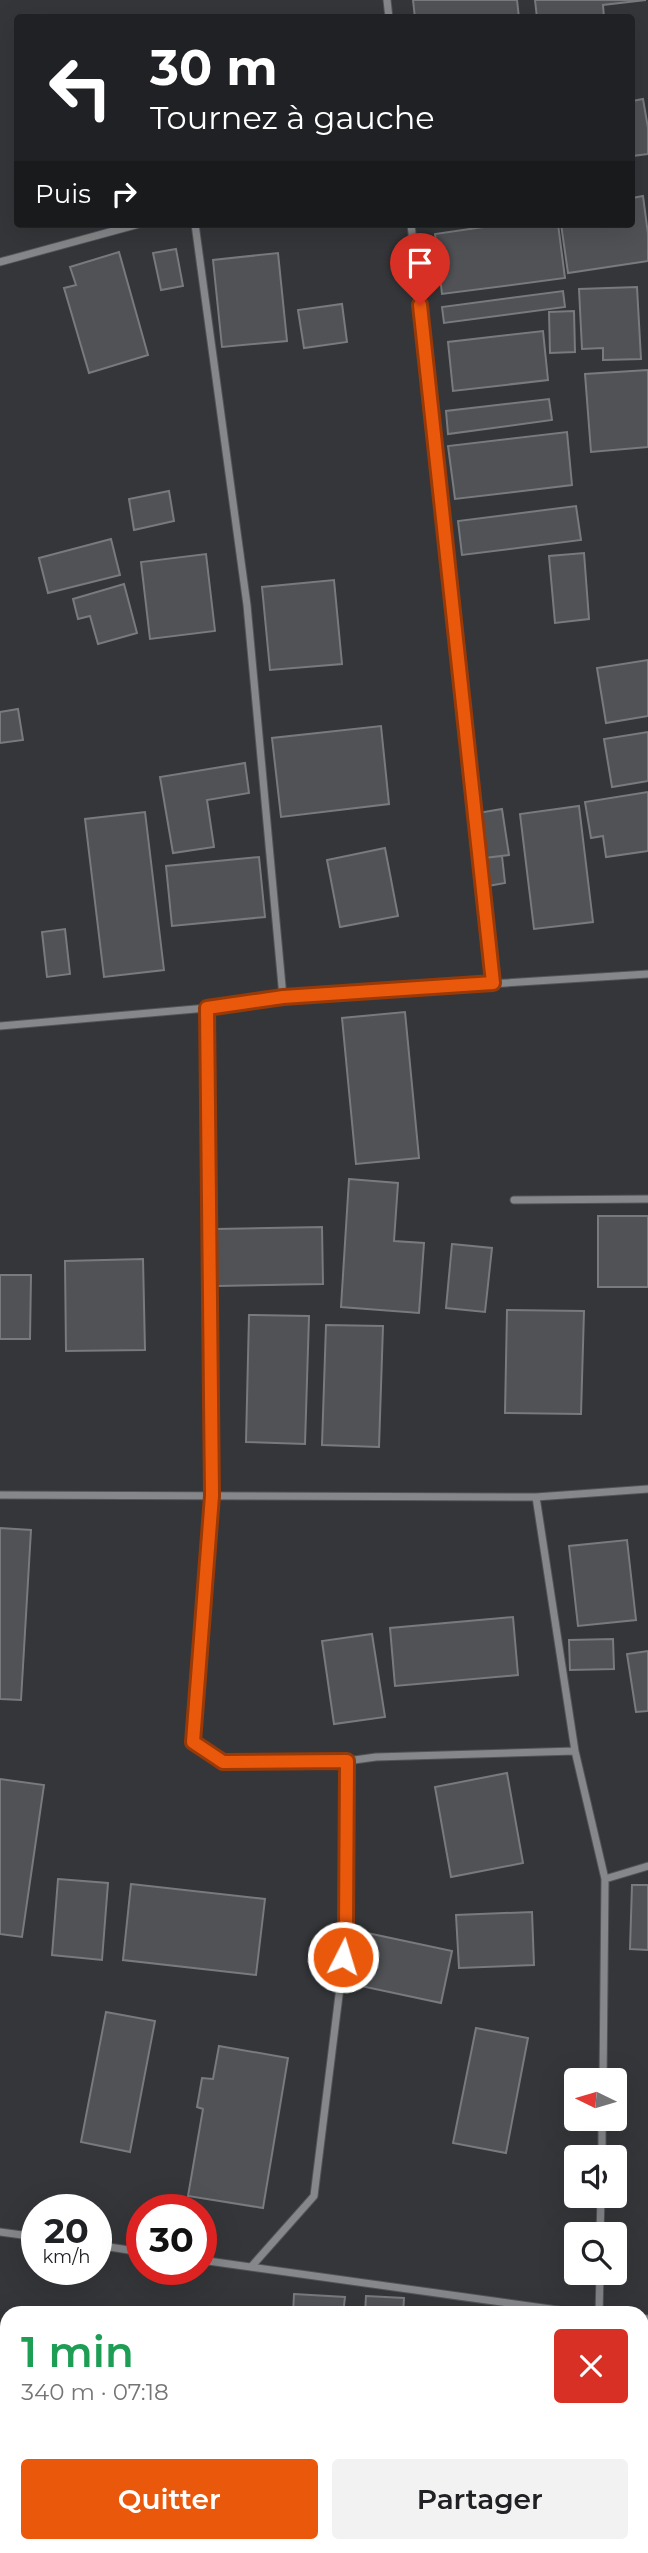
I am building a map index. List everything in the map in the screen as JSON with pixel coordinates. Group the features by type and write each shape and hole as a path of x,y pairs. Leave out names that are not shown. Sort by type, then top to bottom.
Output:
{"street":[{"path":"0,262 124,228"},
{"path":"196,228 247,605 283,997"},
{"path":"411,228 493,983"},
{"path":"0,1026 207,1008 283,997 648,974"},
{"path":"207,1008 212,1496 193,1742 223,1762 347,1761 376,1757 575,1751"},
{"path":"514,1200 648,1199"},
{"path":"0,1495 536,1497 648,1489"},
{"path":"536,1497 575,1751 605,1879 603,2068"},
{"path":"251,2267 314,2196 346,1931 347,1761"},
{"path":"605,1879 648,1866"},
{"path":"0,2232 21,2235"},
{"path":"217,2262 529,2306"},
{"path":"599,2306 600,2285"}],"building":[{"path":"413,0 517,0 519,14 415,14"},
{"path":"535,0 646,0 603,5 604,14 537,14"},
{"path":"643,99 648,128 648,154 635,156 635,100"},
{"path":"643,196 648,261 568,273 562,228 635,228 635,197"},
{"path":"476,228 559,228 565,278 442,294 435,234"},
{"path":"176,249 183,286 161,290 153,253"},
{"path":"119,252 148,355 89,373 64,288 76,285 70,267"},
{"path":"278,253 287,341 222,347 213,260"},
{"path":"637,287 641,359 603,360 603,348 582,349 579,289"},
{"path":"563,291 565,307 444,323 442,307"},
{"path":"342,304 347,342 304,348 298,310"},
{"path":"574,311 575,352 550,353 549,312"},
{"path":"543,331 548,380 453,391 448,342"},
{"path":"648,370 648,447 591,452 585,374"},
{"path":"549,399 552,420 448,434 446,411"},
{"path":"567,432 572,485 455,499 448,446"},
{"path":"169,491 174,521 134,530 129,499"},
{"path":"576,506 581,540 462,555 458,521"},
{"path":"111,539 120,575 48,593 39,558"},
{"path":"584,553 589,619 555,623 549,556"},
{"path":"206,554 215,631 150,639 141,562"},
{"path":"334,580 342,664 270,670 262,587"},
{"path":"124,584 137,633 98,644 90,616 78,619 73,599"},
{"path":"648,660 648,716 606,723 597,668"},
{"path":"18,709 23,740 0,743 0,712"},
{"path":"381,726 389,804 281,817 272,738"},
{"path":"648,732 648,781 612,787 604,739"},
{"path":"245,763 249,793 207,800 214,847 173,853 160,777"},
{"path":"648,792 648,851 606,857 603,836 591,838 585,802"},
{"path":"579,806 593,922 534,929 520,814"},
{"path":"502,809 509,855 484,858 478,813"},
{"path":"145,812 164,970 104,977 85,819"},
{"path":"385,848 398,916 340,927 327,860"},
{"path":"502,856 505,883 488,886 484,858"},
{"path":"259,857 265,917 172,926 166,866"},
{"path":"65,929 70,974 47,977 42,932"},
{"path":"405,1012 419,1158 356,1164 342,1018"},
{"path":"349,1179 398,1183 394,1241 424,1243 419,1313 341,1307"},
{"path":"598,1216 648,1216 648,1287 598,1287"},
{"path":"322,1227 323,1284 217,1286 216,1229"},
{"path":"452,1244 492,1248 485,1312 446,1308"},
{"path":"143,1259 145,1350 66,1351 65,1261"},
{"path":"0,1275 31,1275 30,1339 0,1339"},
{"path":"507,1310 584,1311 581,1414 505,1413"},
{"path":"249,1315 309,1316 305,1444 246,1442"},
{"path":"326,1325 383,1326 379,1447 322,1445"},
{"path":"0,1528 31,1530 21,1700 0,1699"},
{"path":"627,1540 636,1620 578,1626 569,1546"},
{"path":"513,1617 518,1675 395,1686 390,1628"},
{"path":"372,1634 385,1717 334,1724 322,1641"},
{"path":"613,1639 614,1669 570,1670 569,1640"},
{"path":"648,1651 648,1711 636,1712 627,1654"},
{"path":"507,1773 523,1863 451,1877 435,1787"},
{"path":"0,1779 44,1785 22,1937 0,1934"},
{"path":"58,1879 108,1883 102,1960 52,1955"},
{"path":"131,1884 265,1899 256,1975 123,1960"},
{"path":"632,1885 648,1885 648,1950 630,1949"},
{"path":"532,1912 534,1965 459,1968 456,1915"},
{"path":"358,1931 452,1951 441,2003 347,1983"},
{"path":"106,2012 155,2021 130,2152 81,2142"},
{"path":"476,2028 528,2038 506,2153 453,2143"},
{"path":"219,2046 288,2058 263,2208 217,2201 217,2194 188,2194 203,2109 197,2107 202,2078 213,2079"},
{"path":"294,2294 345,2297 344,2306 293,2306"},
{"path":"366,2296 404,2298 404,2306 365,2306"}],"route":[{"path":"343,1957 346,1931 347,1761 223,1762 193,1742 212,1496 207,1008 283,997 493,983 420,305"}]}
